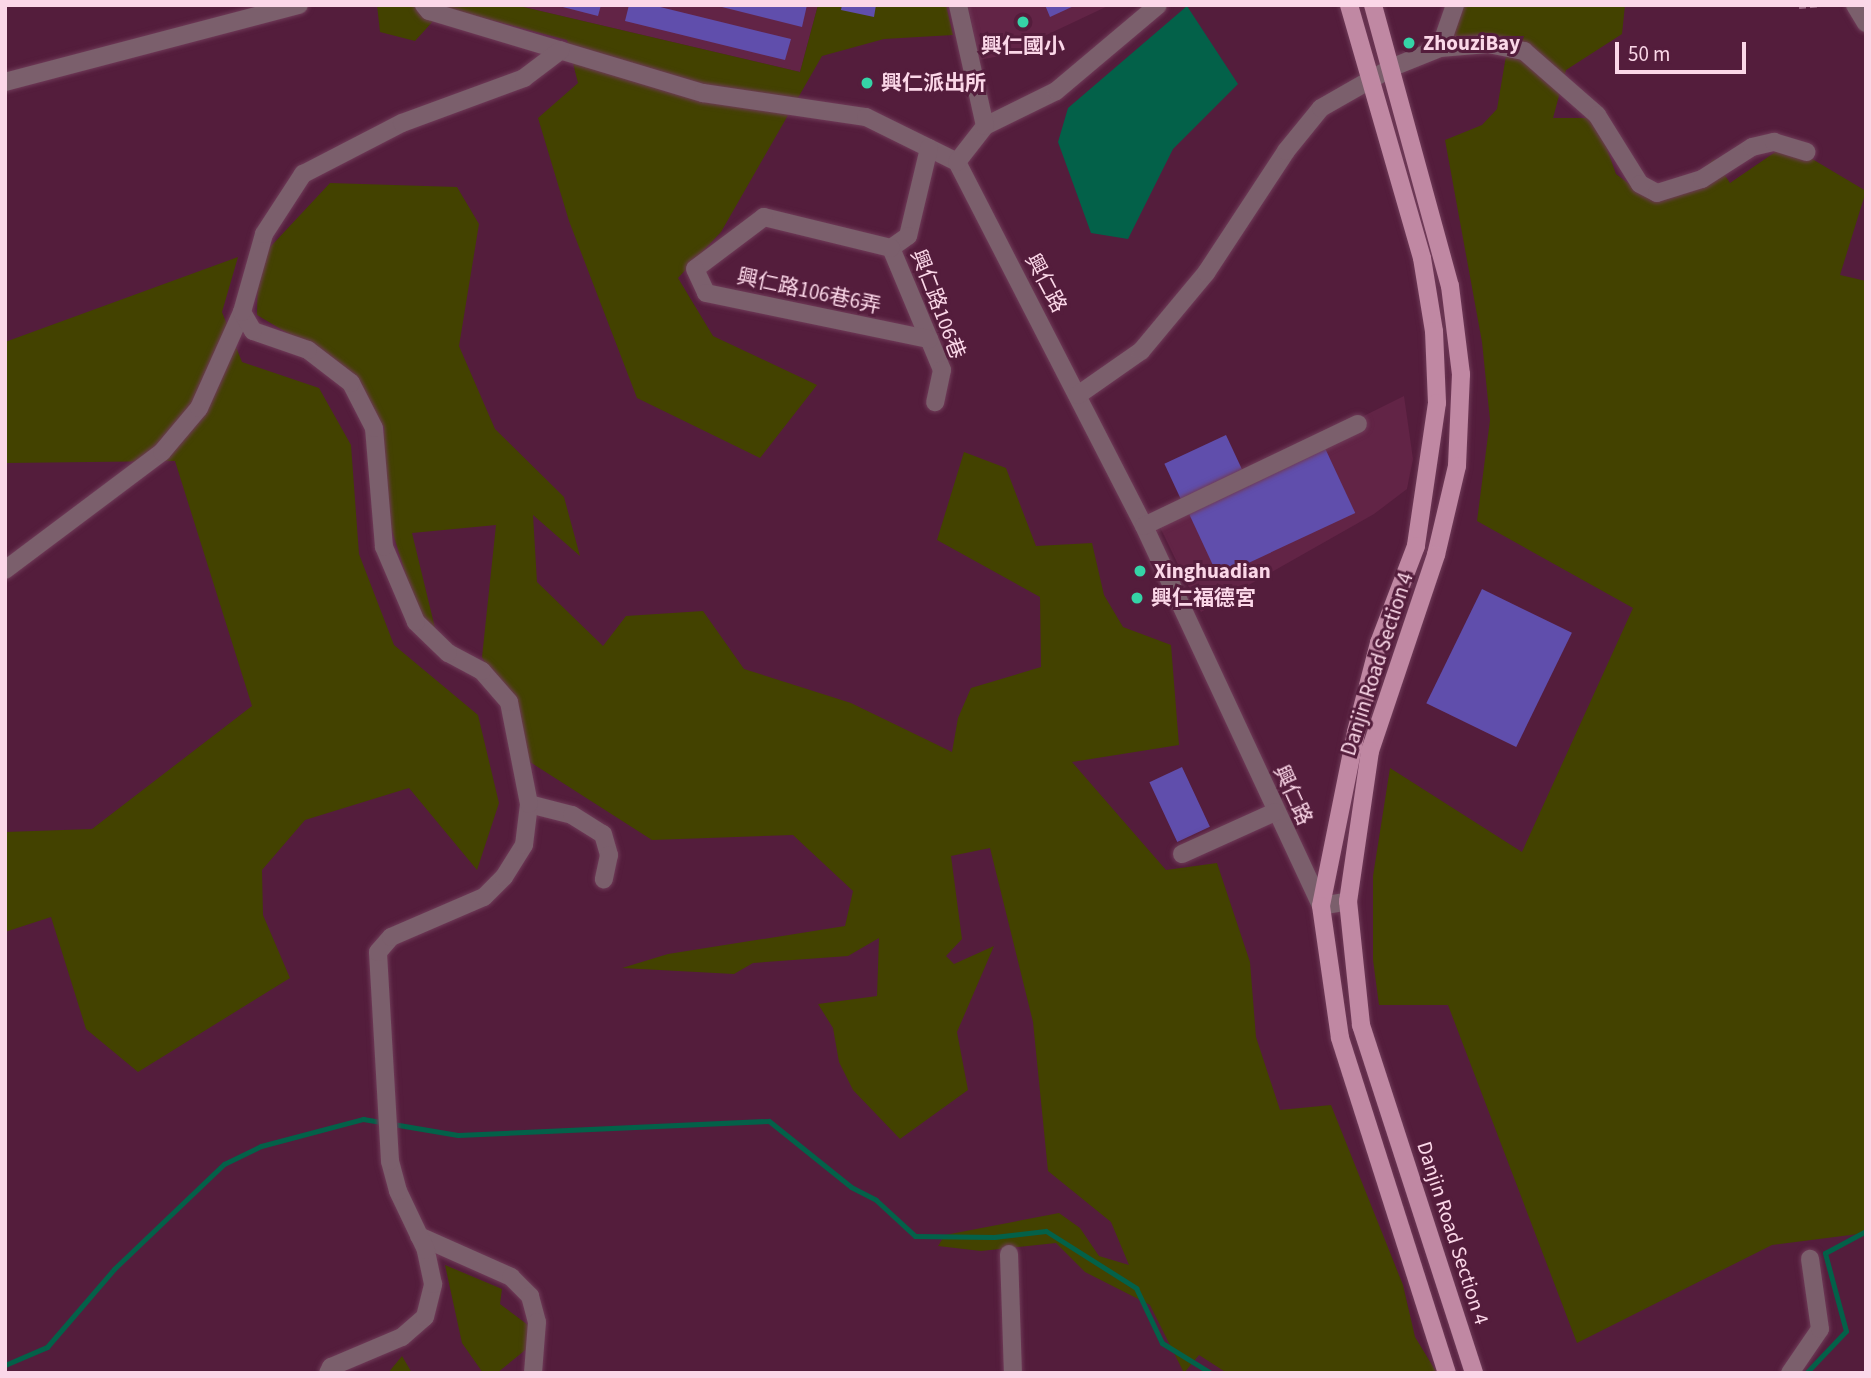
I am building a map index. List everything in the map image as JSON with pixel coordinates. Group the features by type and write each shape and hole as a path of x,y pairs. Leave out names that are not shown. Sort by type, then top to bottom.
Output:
{"main road":[{"name":"Danjin Road Section 4","path":"1349,5 1422,258 1434,331 1437,403 1416,546 1376,656 1321,906 1340,1038 1447,1373"},
{"name":"Danjin Road Section 4","path":"1373,5 1393,67 1450,286 1461,374 1458,466 1436,555 1370,751 1348,901 1361,1025 1474,1373"}],"street":[{"path":"5,82 299,5"},
{"path":"424,5 429,11 703,93 866,117 957,162 985,126 1056,91 1158,5"},
{"path":"958,5 985,126"},
{"path":"1440,48 1455,5"},
{"path":"1856,5 1866,23"},
{"path":"1078,395 1141,351 1206,273 1286,151 1321,108 1393,67 1440,48 1488,44 1524,51 1597,115 1640,184 1657,192 1702,179 1752,147 1774,142 1806,152"},
{"path":"5,570 162,452 200,408 242,312 264,234 303,174 402,123 524,78 561,50"},
{"name":"興仁路106巷","path":"929,148 908,236 891,248 942,370 935,402"},
{"name":"興仁路","path":"957,162 1144,526 1321,906"},
{"name":"興仁路106巷6弄","path":"891,248 764,217 695,269 706,293 929,339"},
{"path":"242,312 253,331 308,350 351,383 374,428 384,547 416,622 448,653 482,671 509,702 529,804 524,845 504,877 484,897 391,937 378,952 390,1161 398,1191 419,1236 433,1284 425,1317 402,1336 331,1367 328,1373"},
{"path":"1144,526 1358,424"},
{"path":"529,804 572,815 603,834 609,855 604,879"},
{"path":"1182,854 1275,812"},
{"path":"1321,906 1348,901"},
{"path":"419,1236 511,1277 530,1296 537,1322 533,1373"},
{"path":"1009,1254 1013,1373"},
{"path":"1790,1373 1820,1329 1810,1259"}],"path":[{"path":"1800,7 1820,5"}],"shaded area":[{"path":"377,5 515,5 800,72 818,5 946,5 953,35 884,39 822,56 721,232 678,278 713,336 817,385 760,458 637,398 569,221 538,118 578,83 567,40 445,8 415,41 380,32"},
{"path":"515,5 818,5 800,72"},
{"name":"興仁國小","path":"968,5 1110,5 1038,39 1037,49 979,60"},
{"path":"1464,5 1625,5 1622,34 1566,70 1553,118 1590,118 1604,140 1616,174 1644,195 1675,194 1714,159 1730,183 1787,144 1866,191 1840,275 1866,281 1866,1233 1772,1245 1577,1343 1448,1005 1379,1005 1373,960 1373,876 1390,768 1522,852 1633,608 1477,521 1490,420 1482,342 1445,140 1482,125 1497,109 1508,44 1452,38"},
{"path":"1187,6 1238,84 1173,149 1128,239 1091,233 1058,142 1068,108"},
{"path":"330,183 457,187 479,224 459,346 495,429 564,497 580,556 533,515 537,582 603,646 626,616 703,611 744,669 851,703 952,752 958,718 971,688 1041,667 1040,597 937,540 964,452 1006,468 1036,546 1092,543 1104,595 1123,627 1171,645 1179,745 1072,762 1166,870 1217,863 1250,962 1256,1037 1280,1110 1331,1105 1403,1285 1415,1337 1437,1373 1227,1373 1199,1355 1184,1373 1150,1305 1085,1272 1056,1243 981,1251 938,1246 945,1235 1059,1213 1080,1228 1099,1256 1129,1265 1111,1222 1048,1171 1033,1022 990,848 951,856 962,939 946,956 954,964 994,946 957,1032 968,1090 900,1139 853,1090 839,1062 833,1028 818,1004 877,996 879,938 848,956 753,963 734,974 622,968 668,954 845,926 853,891 793,835 652,840 530,762 482,657 496,525 412,533 436,632 419,618 383,501 384,427 343,366 257,315 258,260"},
{"path":"238,257 222,312 242,362 319,388 351,445 359,554 394,645 478,715 499,803 477,870 409,788 305,820 262,870 263,915 290,978 138,1072 86,1029 51,917 5,932 5,832 92,829 252,706 175,461 5,463 5,342"},
{"path":"1404,396 1413,459 1407,489 1374,514 1201,612 1156,519"},
{"path":"445,1265 502,1289 500,1304 528,1325 529,1347 497,1373 483,1373 462,1343"},
{"path":"402,1356 412,1373 388,1373"}],"building":[{"path":"555,5 601,5 598,16"},
{"path":"629,5 652,5 791,39 785,60 625,21"},
{"path":"714,5 807,5 802,27"},
{"path":"842,5 876,5 874,17 841,10"},
{"path":"1045,5 1076,5 1050,17"},
{"path":"1226,435 1243,472 1182,501 1164,464"},
{"path":"1324,446 1355,513 1218,577 1187,510"},
{"path":"1482,589 1572,633 1516,747 1426,703"},
{"path":"1182,767 1210,827 1177,842 1149,782"}],"waterway":[{"path":"5,1365 47,1347 114,1269 224,1164 261,1146 363,1119 458,1135 769,1121 851,1187 876,1200 915,1236 994,1237 1046,1231 1136,1288 1162,1343 1211,1373"},
{"path":"1806,1373 1846,1331 1825,1253 1866,1231"}],"place":[{"name":"興仁國小","path":"1023,22"},
{"name":"ZhouziBay","path":"1409,43"},
{"name":"興仁派出所","path":"867,83"},
{"name":"Xinghuadian","path":"1140,571"},
{"name":"興仁福德宮","path":"1137,598"}]}
